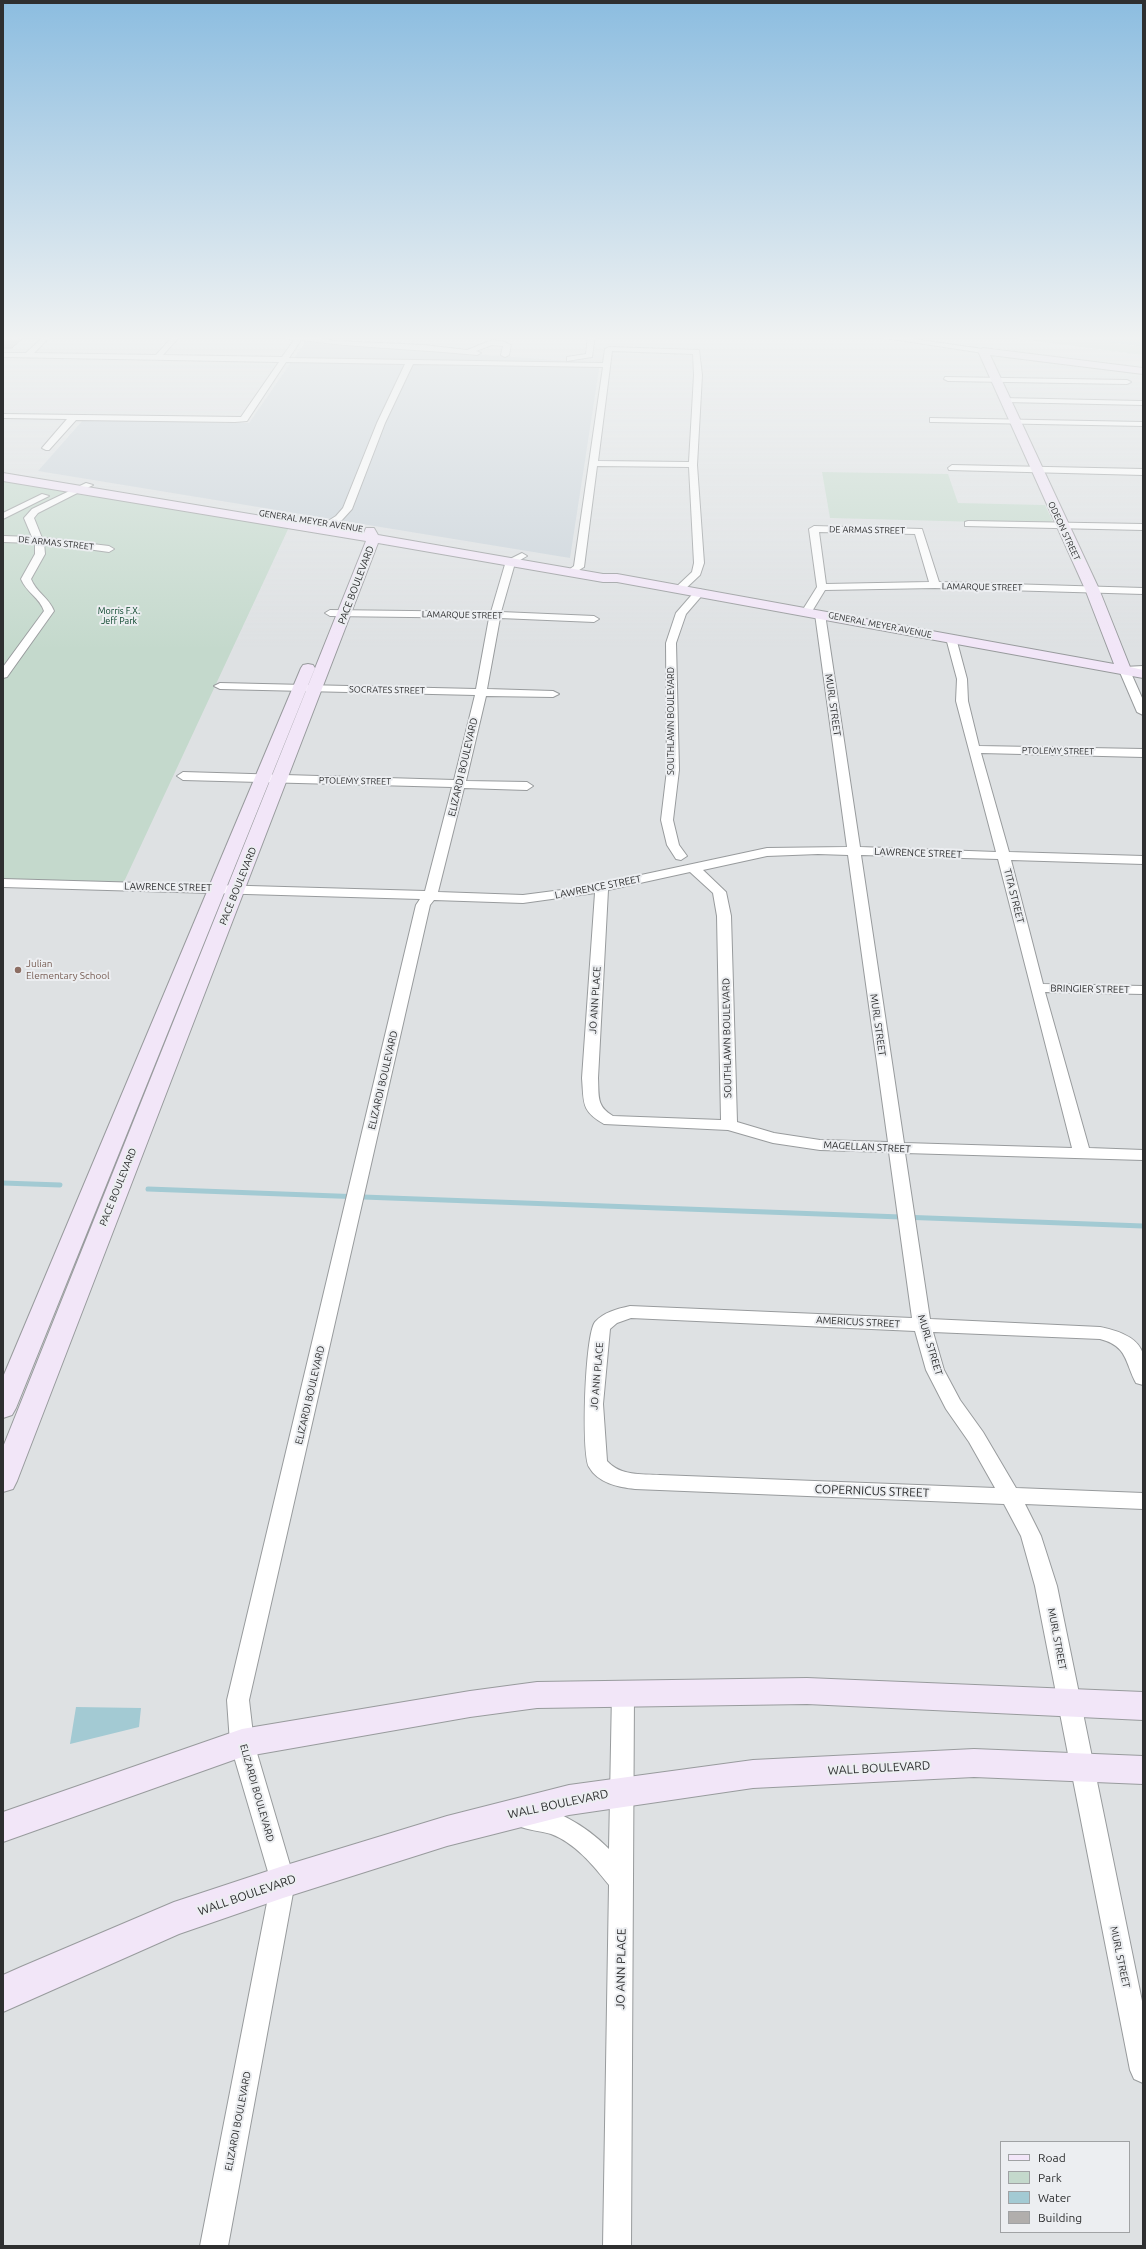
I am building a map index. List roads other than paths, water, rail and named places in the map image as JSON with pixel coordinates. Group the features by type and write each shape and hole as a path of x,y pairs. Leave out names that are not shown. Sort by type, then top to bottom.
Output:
{"street":[{"path":"46,448 53,440"},
{"path":"325,527 347,509 374,440"},
{"path":"575,570 595,440"},
{"path":"679,589 699,569 693,465 694,440"},
{"name":"ODEON STREET","path":"1023,440 1092,589 1124,670 1143,712"},
{"path":"592,462 693,465"},
{"path":"952,468 1143,472"},
{"name":"GENERAL MEYER AVENUE","path":"3,471 81,486 517,559 575,570 603,578 617,578 814,612 1143,674"},
{"name":"GENERAL MEYER AVENUE","path":"3,477 64,488 81,486"},
{"path":"3,675 49,611 47,604 28,587 26,579 40,554 41,547 29,518 35,511 81,486"},
{"path":"3,516 64,488"},
{"path":"968,524 1143,527"},
{"name":"DE ARMAS STREET","path":"822,587 814,529 919,531 935,586"},
{"name":"PACE BOULEVARD","path":"3,1481 187,1013 227,888 368,535"},
{"name":"DE ARMAS STREET","path":"3,538 78,544 109,549"},
{"name":"ELIZARDI BOULEVARD","path":"214,2246 283,1882 242,1744 238,1700 360,1183 423,905 430,896 436,879 481,692 495,615 517,559"},
{"name":"LAMARQUE STREET","path":"822,587 846,585 1143,590"},
{"path":"814,612 822,587"},
{"name":"SOUTHLAWN BOULEVARD","path":"681,856 673,845 667,820 673,770 671,643 681,613 700,592"},
{"name":"MURL STREET","path":"814,612 853,851 922,1325 935,1370 953,1404 976,1437 1011,1497 1030,1536 1046,1586 1143,2070"},
{"name":"LAMARQUE STREET","path":"338,613 495,615 594,619"},
{"name":"TITA STREET","path":"951,638 962,679 962,701 974,749 1004,856 1037,988 1082,1153"},
{"path":"1124,670 1143,669"},
{"name":"SOCRATES STREET","path":"220,686 553,694"},
{"name":"PTOLEMY STREET","path":"974,749 1143,753"},
{"name":"PTOLEMY STREET","path":"183,776 527,786"},
{"name":"LAWRENCE STREET","path":"3,883 227,888 523,899 561,896 767,852 853,851 1143,860"},
{"name":"SOUTHLAWN BOULEVARD","path":"692,868 718,892 724,916 729,1125"},
{"name":"JO ANN PLACE","path":"596,1113 592,1103 590,1078 602,887"},
{"name":"PACE BOULEVARD","path":"3,1408 165,1012 227,888"},
{"name":"BRINGIER STREET","path":"1037,988 1143,990"},
{"path":"165,1012 187,1013"},
{"name":"MAGELLAN STREET","path":"596,1113 610,1121 729,1125 801,1143 896,1149 1143,1155"},
{"path":"83,1211 108,1212"},
{"name":"AMERICUS STREET","path":"601,1327 606,1321 616,1316 639,1312 1100,1333 1119,1338 1134,1355 1143,1378"},
{"name":"JO ANN PLACE","path":"601,1327 593,1404 596,1460 603,1471"},
{"path":"3,1412 30,1413"},
{"name":"COPERNICUS STREET","path":"603,1471 612,1476 626,1479 660,1483 1143,1501"},
{"path":"3,1826 242,1744 477,1703 538,1695 807,1691 1143,1706"},
{"name":"JO ANN PLACE","path":"617,2246 623,1693"},
{"name":"WALL BOULEVARD","path":"3,1994 33,1979 174,1919 283,1882 447,1831 568,1800 623,1791 754,1774 974,1763 1081,1766 1143,1770"},
{"path":"507,1815 548,1821 580,1837 600,1854 622,1883"}],"water":[{"path":"76,1707 141,1708 139,1727 70,1744"}],"waterway":[{"path":"3,1183 60,1185"},
{"path":"148,1189 1143,1226"}],"place":[{"name":"Julian Elementary School","path":"18,970"}],"park label":[{"name":"Morris F.X. Jeff Park","path":"119,616"}]}
